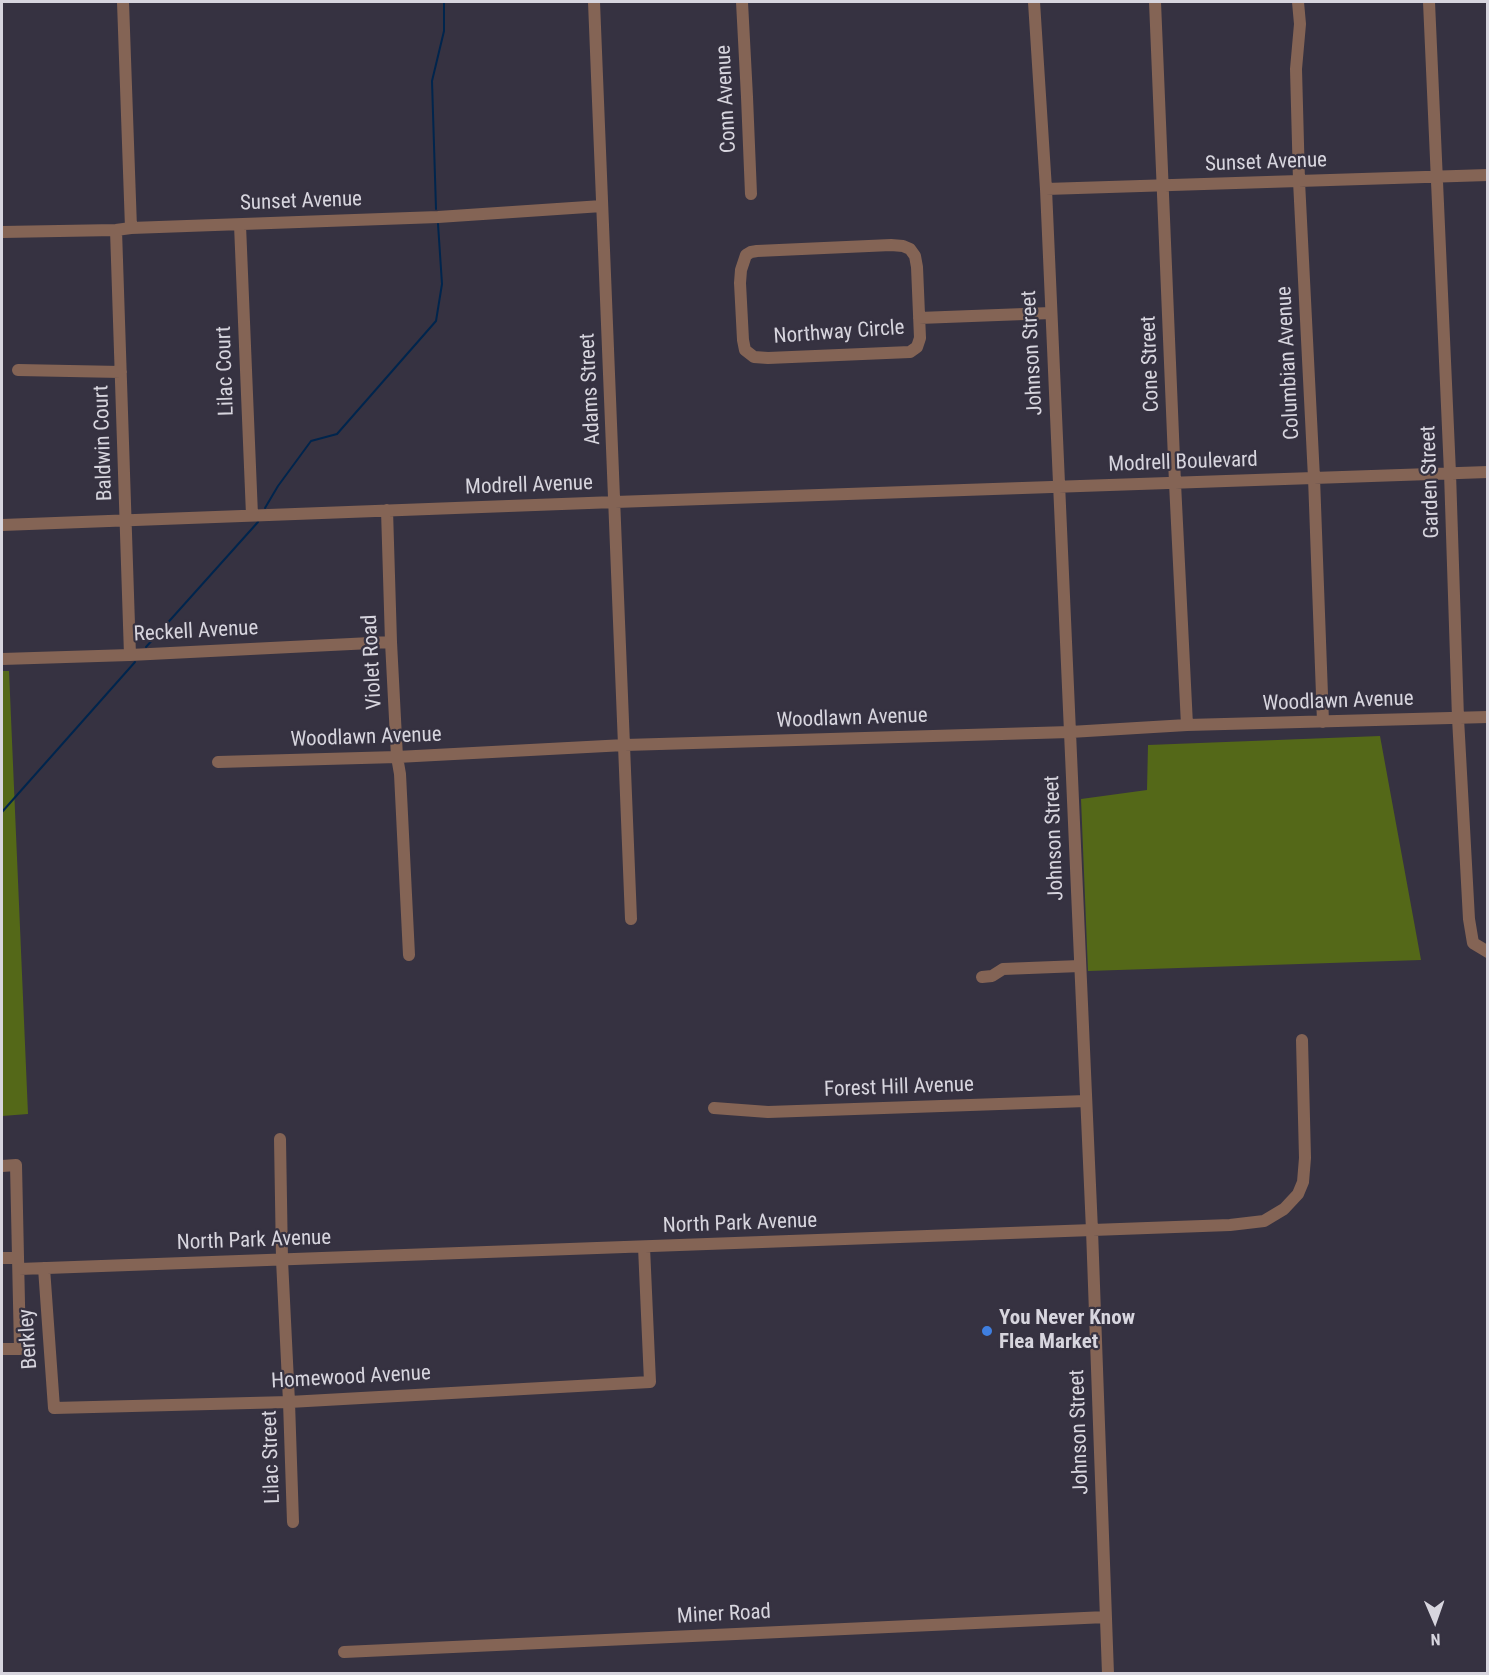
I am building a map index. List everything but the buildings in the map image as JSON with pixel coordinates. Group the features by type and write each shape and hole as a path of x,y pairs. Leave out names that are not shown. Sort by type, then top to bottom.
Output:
{"street":[{"path":"123,2 131,228"},
{"name":"Adams Street","path":"594,2 631,919"},
{"name":"Conn Avenue","path":"742,2 751,194"},
{"name":"Johnson Street","path":"1034,2 1046,189 1092,1230 1108,1674"},
{"name":"Cone Street","path":"1155,2 1175,483 1188,725"},
{"name":"Columbian Avenue","path":"1298,2 1300,24 1296,69 1299,181 1314,478 1323,722"},
{"name":"Garden Street","path":"1429,2 1450,473 1458,718 1469,919 1473,943 1488,952"},
{"name":"Sunset Avenue","path":"1046,189 1488,175"},
{"name":"Sunset Avenue","path":"2,232 116,230 438,217 602,206"},
{"name":"Lilac Court","path":"240,225 252,515"},
{"name":"Baldwin Court","path":"116,230 130,655"},
{"name":"Northway Circle","path":"903,246 910,249 915,256 919,318 920,338 917,347 910,351 754,357 745,350 743,340 741,270 746,255 751,252 903,246"},
{"path":"919,318 1051,313"},
{"path":"18,370 121,372"},
{"name":"Modrell Boulevard","path":"1059,486 1488,472"},
{"name":"Modrell Avenue","path":"2,525 1059,486"},
{"name":"Violet Road","path":"387,510 391,642 409,955"},
{"name":"Reckell Avenue","path":"2,659 391,642"},
{"name":"Woodlawn Avenue","path":"218,762 397,757 625,745 1070,732 1188,725 1488,717"},
{"path":"982,977 992,976 1003,969 1080,966"},
{"name":"North Park Avenue","path":"2,1258 44,1268 1230,1225 1264,1221 1284,1209 1298,1194 1303,1182 1305,1158 1302,1040"},
{"name":"Forest Hill Avenue","path":"714,1108 768,1112 1086,1101"},
{"name":"Lilac Street","path":"280,1139 282,1260 293,1522"},
{"path":"2,1166 16,1165 20,1349 2,1349"},
{"name":"Homewood Avenue","path":"54,1408 289,1402 650,1382 644,1247"},
{"name":"Berkley","path":"44,1268 54,1408"},
{"name":"Miner Road","path":"344,1652 1106,1617"}],"green space":[{"path":"2,671 9,671 28,1114 2,1116"},
{"path":"1380,736 1421,960 1088,971 1081,799 1147,790 1148,745"}],"waterway":[{"path":"436,209 432,81 444,31 444,2"},
{"path":"265,508 311,441 337,434 436,321 442,284 438,224"},
{"path":"146,647 258,522"},
{"path":"2,812 135,662"}],"place":[{"name":"You Never Know Flea Market","path":"987,1331"}]}
